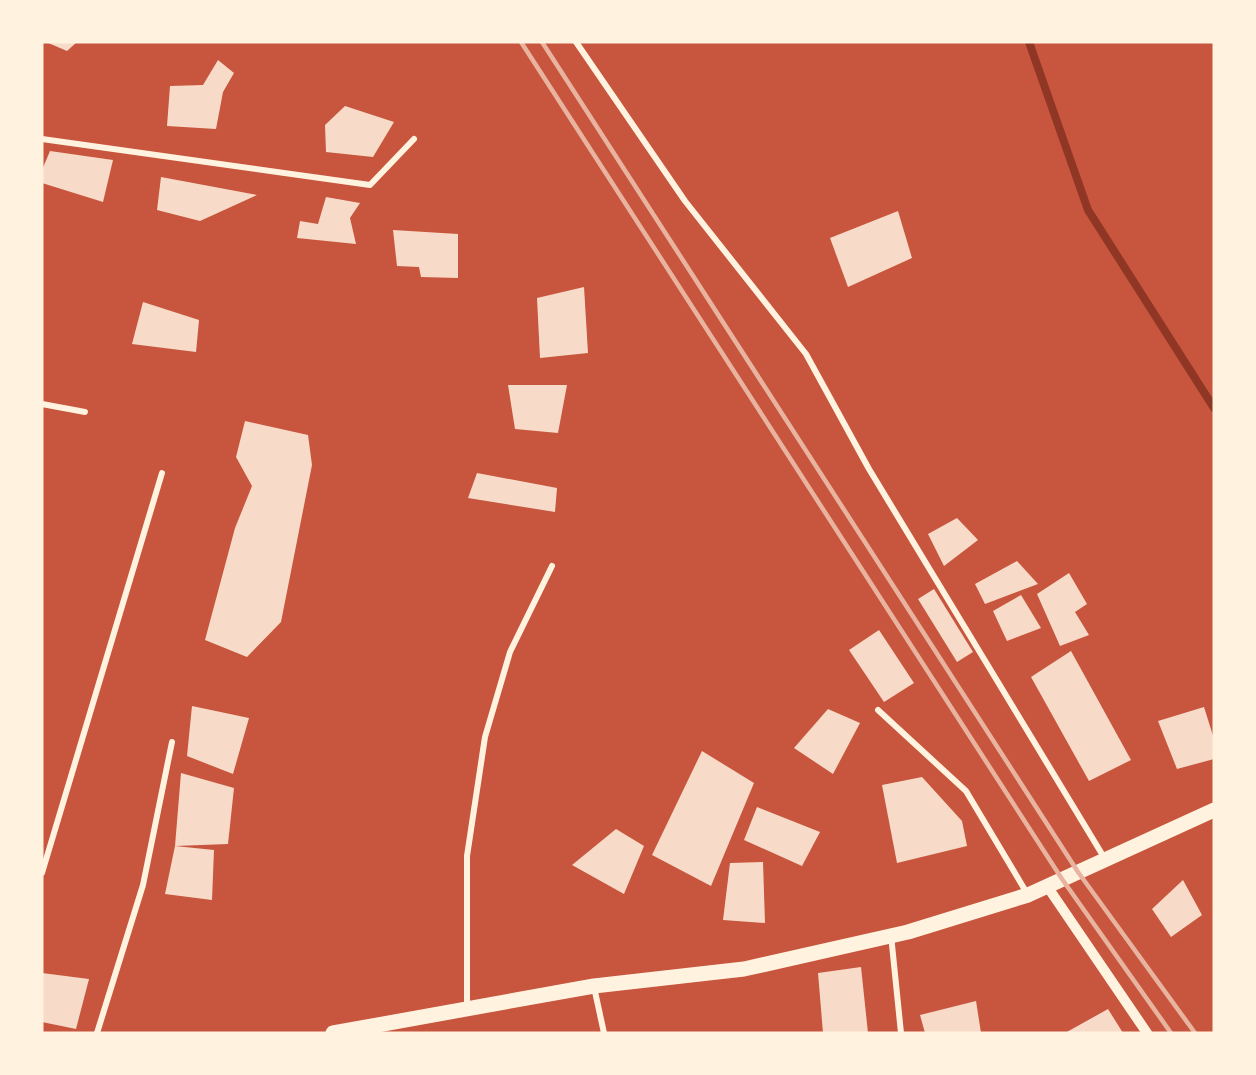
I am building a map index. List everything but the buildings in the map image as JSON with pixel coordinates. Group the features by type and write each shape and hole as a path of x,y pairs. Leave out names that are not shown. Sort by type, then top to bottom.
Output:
{"main road":[{"path":"333,1033 370,1029 467,1007 594,986 744,969 891,935 1028,895 1214,810"}],"street":[{"path":"576,42 685,201 806,354 869,469 1105,860"},
{"path":"42,139 370,185 414,139"},
{"path":"42,404 85,412"},
{"path":"42,873 162,473"},
{"path":"467,1007 467,856 485,737 510,652 552,566"},
{"path":"878,710 966,791 1028,895"},
{"path":"97,1033 143,885 172,742"},
{"path":"1047,886 1147,1033"},
{"path":"891,935 901,1033"},
{"path":"594,986 604,1033"}],"waterway":[{"path":"1029,42 1088,210 1214,408"}],"railway":[{"path":"521,42 1062,879 1171,1033"},
{"path":"542,42 1078,872 1195,1033"}]}
